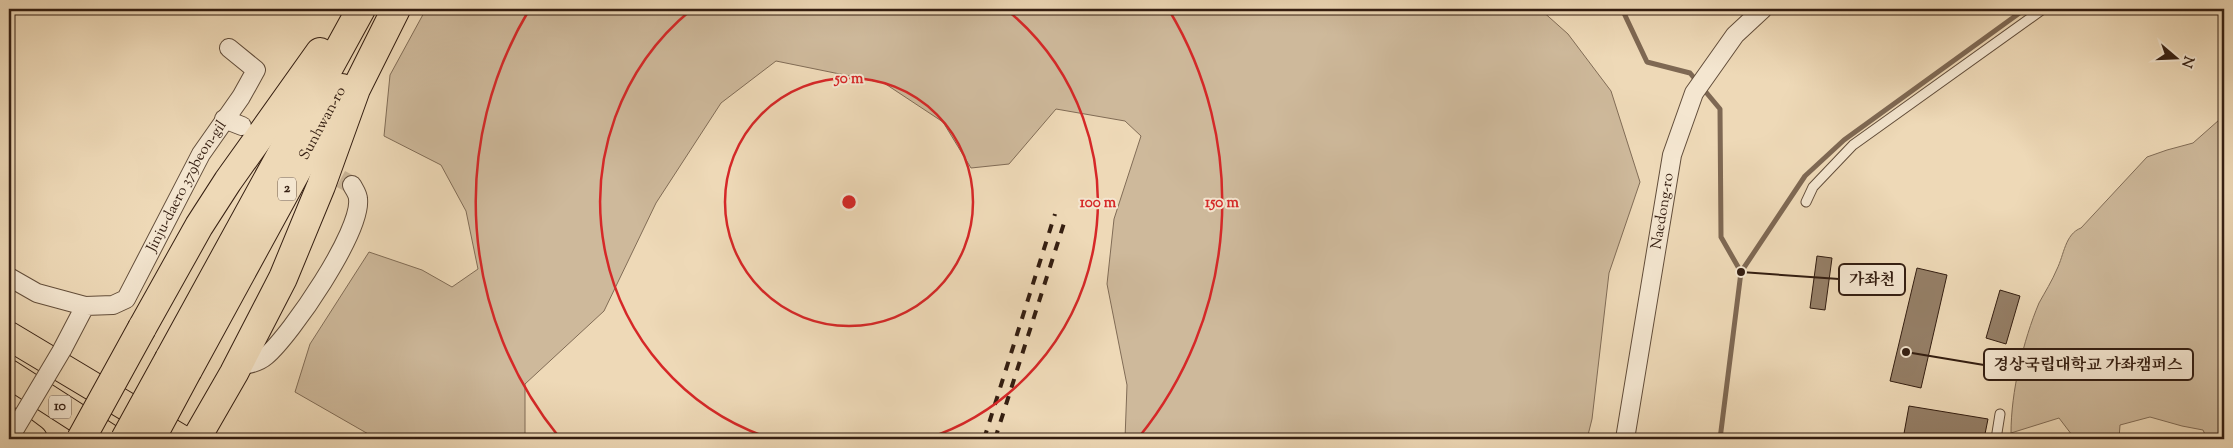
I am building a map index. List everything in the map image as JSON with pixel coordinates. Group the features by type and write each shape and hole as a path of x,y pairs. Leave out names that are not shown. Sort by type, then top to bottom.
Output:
{"highway":[{"path":"81,439 199,226 228,181 348,9"},
{"name":"Sunhwan-ro","path":"179,364 361,9"},
{"name":"Sunhwan-ro","path":"179,364 386,9"},
{"path":"196,439 235,370 283,278 356,89 396,9"},
{"path":"9,336 180,439"},
{"path":"125,439 179,364"},
{"path":"151,439 179,364"},
{"name":"10","path":"9,374 110,439"},
{"path":"9,422 33,439"}],"street":[{"name":"Naedong-ro","path":"1625,439 1672,155 1694,93 1735,35 1763,9"},
{"name":"Jinju-daero 379beon-gil","path":"9,277 37,293 85,306 114,305 126,299 201,154 241,97 256,70 229,48"},
{"path":"224,119 242,126"},
{"path":"235,370 265,357 300,318 334,264 357,213 358,198 352,184"},
{"path":"9,439 62,350 85,306"}],"lane":[{"path":"1806,202 1813,187 1853,145 2043,9"},
{"path":"1996,439 2000,414"}],"shaded area":[{"path":"426,9 1540,9 1568,34 1611,91 1640,182 1609,273 1592,419 1587,439 1125,439 1127,385 1107,284 1114,219 1141,136 1125,121 1056,109 1009,164 971,168 943,122 884,83 776,61 721,103 656,203 604,311 525,384 525,439 377,439 295,392 310,344 369,252 422,270 452,287 478,269 466,211 441,165 384,136 390,75"},
{"path":"2224,118 2224,439 2207,439 2203,430 2150,417 2120,425 2119,439 2075,439 2059,418 2011,433 2013,401 2019,367 2028,334 2039,303 2055,273 2071,235 2081,228 2147,157 2193,143 2219,120"}],"building":[{"path":"1817,256 1832,258 1825,310 1810,308"},
{"path":"1917,268 1947,275 1921,388 1890,381"},
{"path":"2000,290 2020,296 2006,344 1986,338"},
{"path":"1909,406 1988,419 1984,439 1903,439"}],"waterway":[{"path":"1622,9 1647,62 1690,73 1720,109 1721,237 1741,272"},
{"path":"1720,439 1741,272 1805,176 1844,140 2025,9"}],"tunnel":[{"path":"317,166 352,185"}],"railway":[{"path":"984,439 1055,214"},
{"path":"995,439 1066,217"}],"place":[{"name":"가좌천","path":"1741,272"},
{"name":"경상국립대학교 가좌캠퍼스","path":"1906,352"}]}
